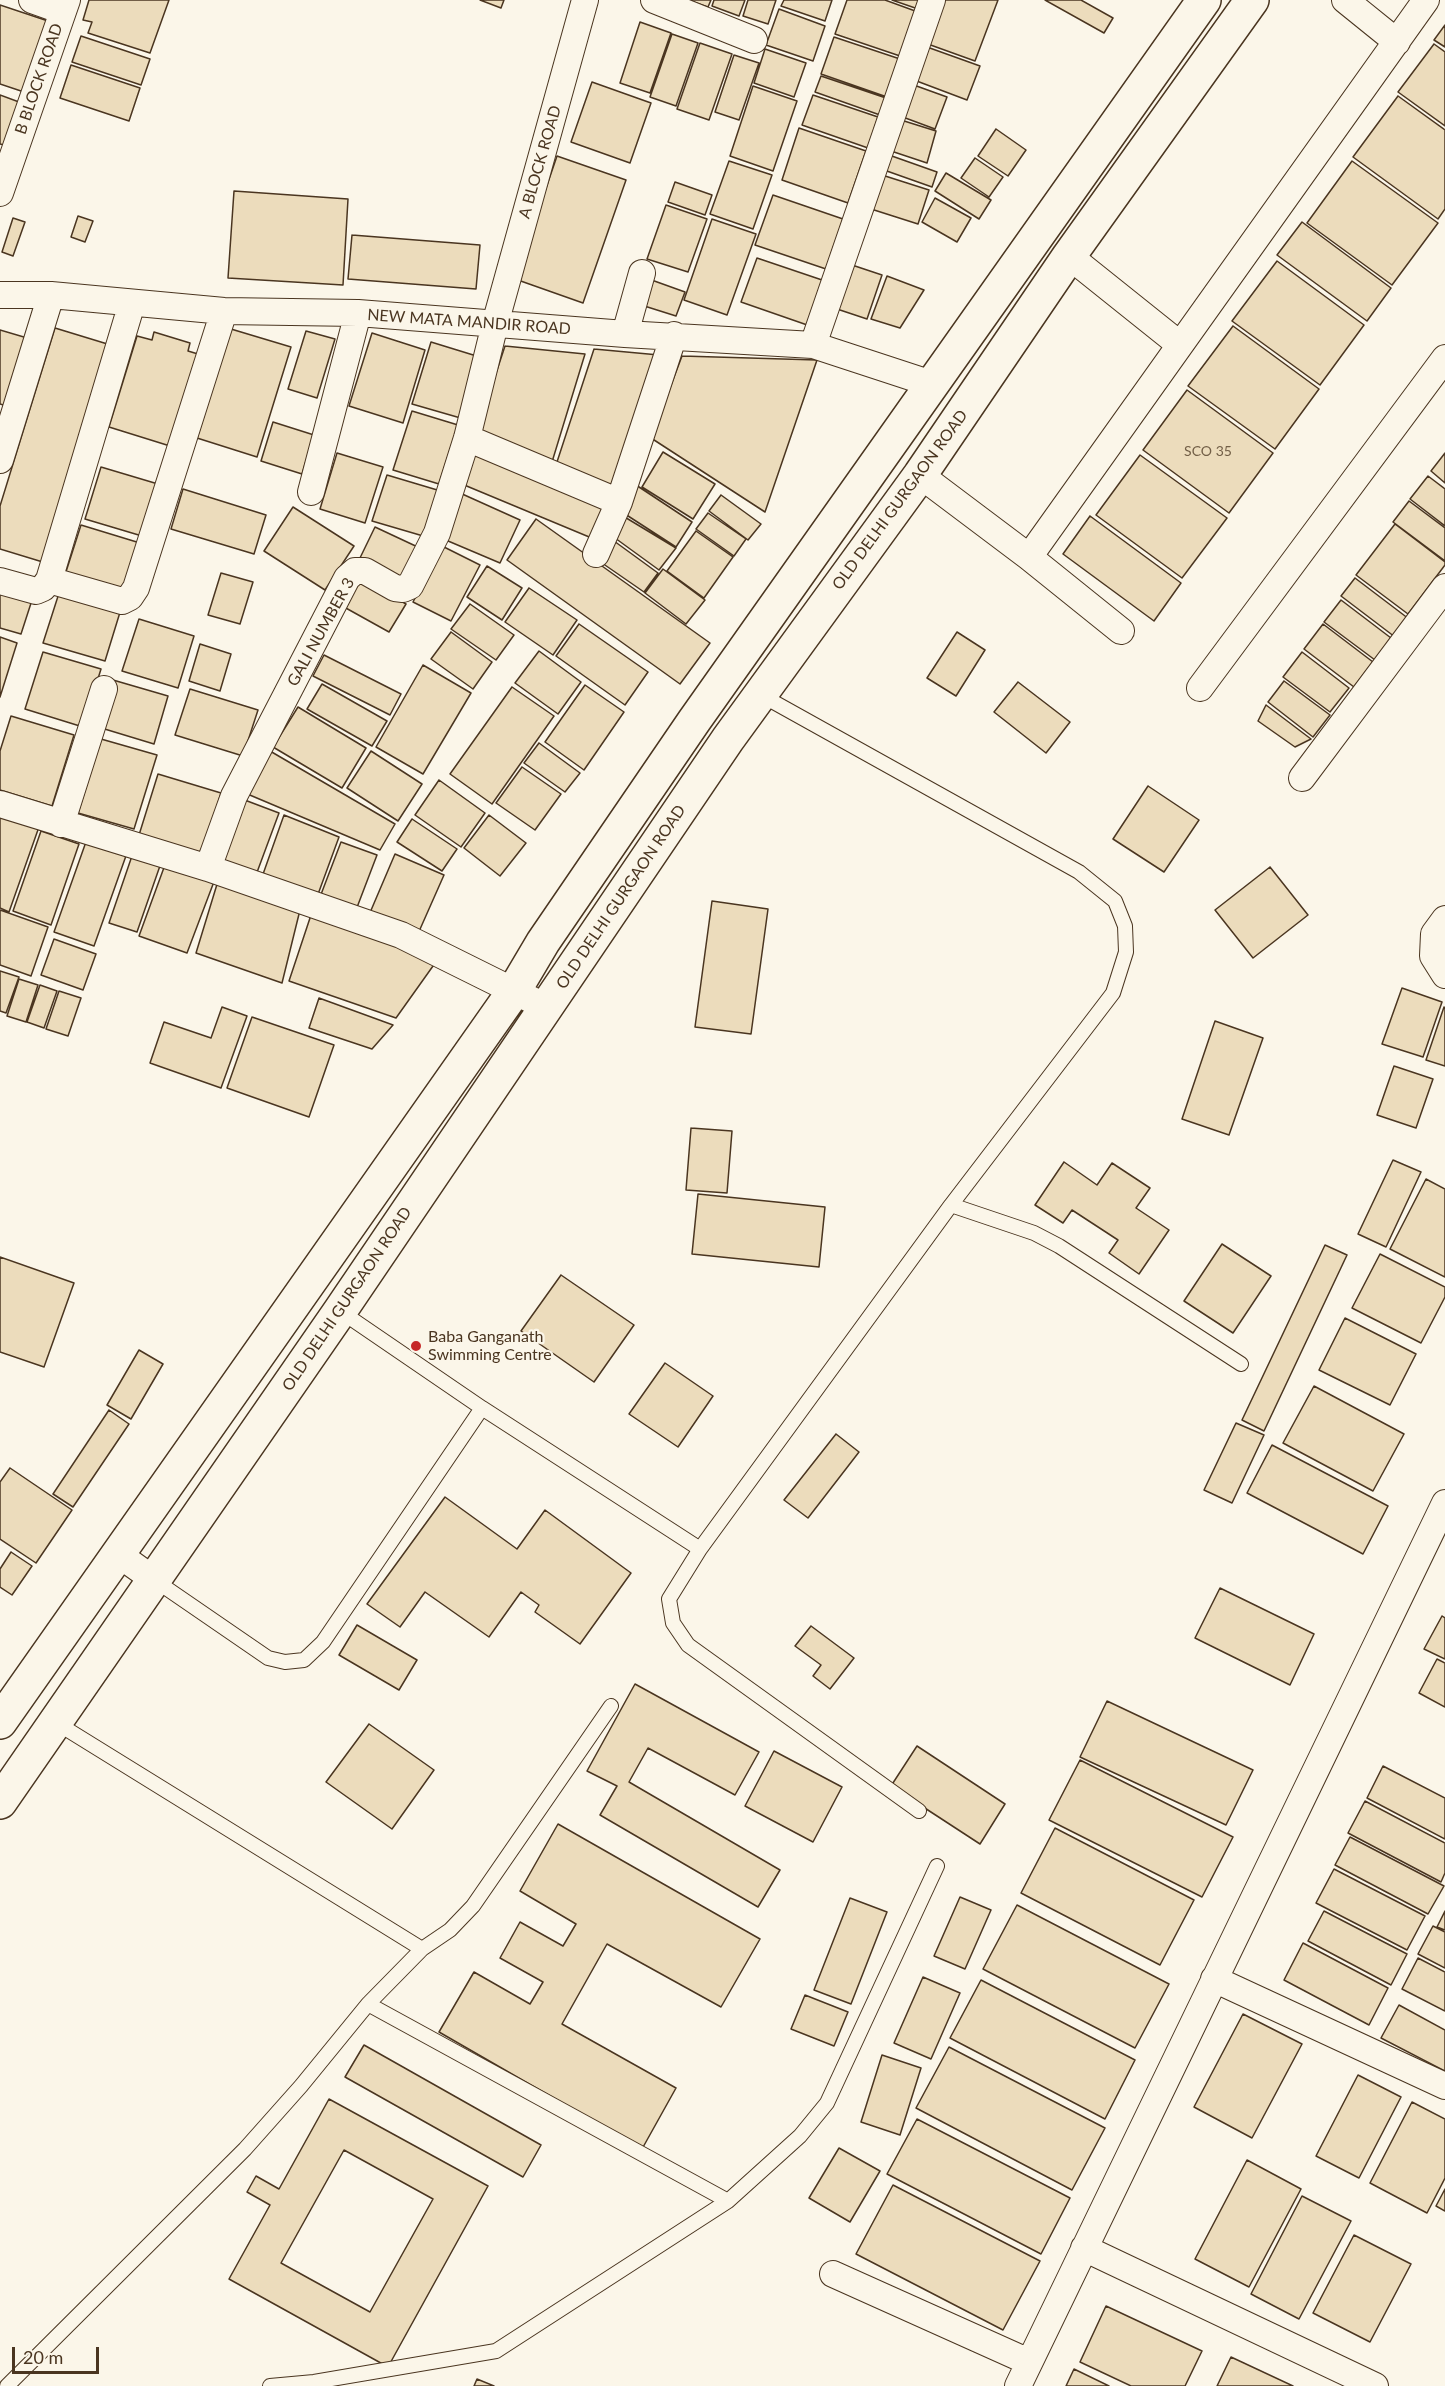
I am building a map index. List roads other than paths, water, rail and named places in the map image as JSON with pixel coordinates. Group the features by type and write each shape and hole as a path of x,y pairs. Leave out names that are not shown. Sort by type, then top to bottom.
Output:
{"main road":[{"path":"0,1722 513,991 550,932 729,671 1204,0"},
{"name":"OLD DELHI GURGAON ROAD","path":"0,1802 340,1311 759,694 920,475 1069,256 1252,0"}],"street":[{"path":"32,0 65,5"},
{"name":"A BLOCK ROAD","path":"495,324 585,0"},
{"path":"654,0 754,40"},
{"path":"813,345 932,0"},
{"path":"1345,0 1397,42"},
{"path":"1029,556 1426,0"},
{"name":"B BLOCK ROAD","path":"0,193 65,5"},
{"path":"1069,256 1179,344"},
{"path":"625,333 642,273"},
{"name":"NEW MATA MANDIR ROAD","path":"0,295 51,295 224,311 358,313 813,345 932,384"},
{"path":"0,460 51,295"},
{"path":"0,581 36,591 43,588 48,580 132,303"},
{"path":"48,580 122,601 130,597 136,588 224,311"},
{"path":"311,492 358,313"},
{"name":"GALI NUMBER 3","path":"208,868 234,796 347,578 355,571 365,571 395,588 403,589 410,586 437,533 467,438 495,324"},
{"path":"596,554 619,502 674,335"},
{"path":"1200,688 1441,372"},
{"path":"467,438 619,502"},
{"path":"920,475 1029,556 1121,631"},
{"path":"1302,778 1445,587"},
{"path":"729,671 759,694"},
{"path":"61,824 104,689"},
{"path":"0,804 208,868 401,935 546,1007"},
{"path":"1445,920 1434,934 1433,956 1445,975"},
{"path":"1018,2386 1445,1503"},
{"path":"118,1554 153,1579"},
{"path":"1214,1979 1445,2086"},
{"path":"1084,2248 1375,2386"},
{"path":"833,2274 1029,2362"}],"lane":[{"path":"759,694 1079,872 1115,901 1125,926 1126,952 1113,993 951,1205 700,1549 669,1599 673,1623 688,1645 919,1811"},
{"path":"951,1205 1034,1233 1059,1246 1241,1364"},
{"path":"340,1311 482,1408 700,1549"},
{"path":"153,1579 267,1658 285,1662 304,1660 323,1642 482,1408"},
{"path":"7,2386 245,2149 301,2086 368,2004 422,1949 450,1930 473,1906 611,1706"},
{"path":"56,1722 422,1949"},
{"path":"270,2386 314,2382 496,2352 728,2201 800,2136 827,2103 937,1866"},
{"path":"368,2004 728,2201"}],"place":[{"name":"Baba Ganganath Swimming Centre","path":"416,1346"}]}
